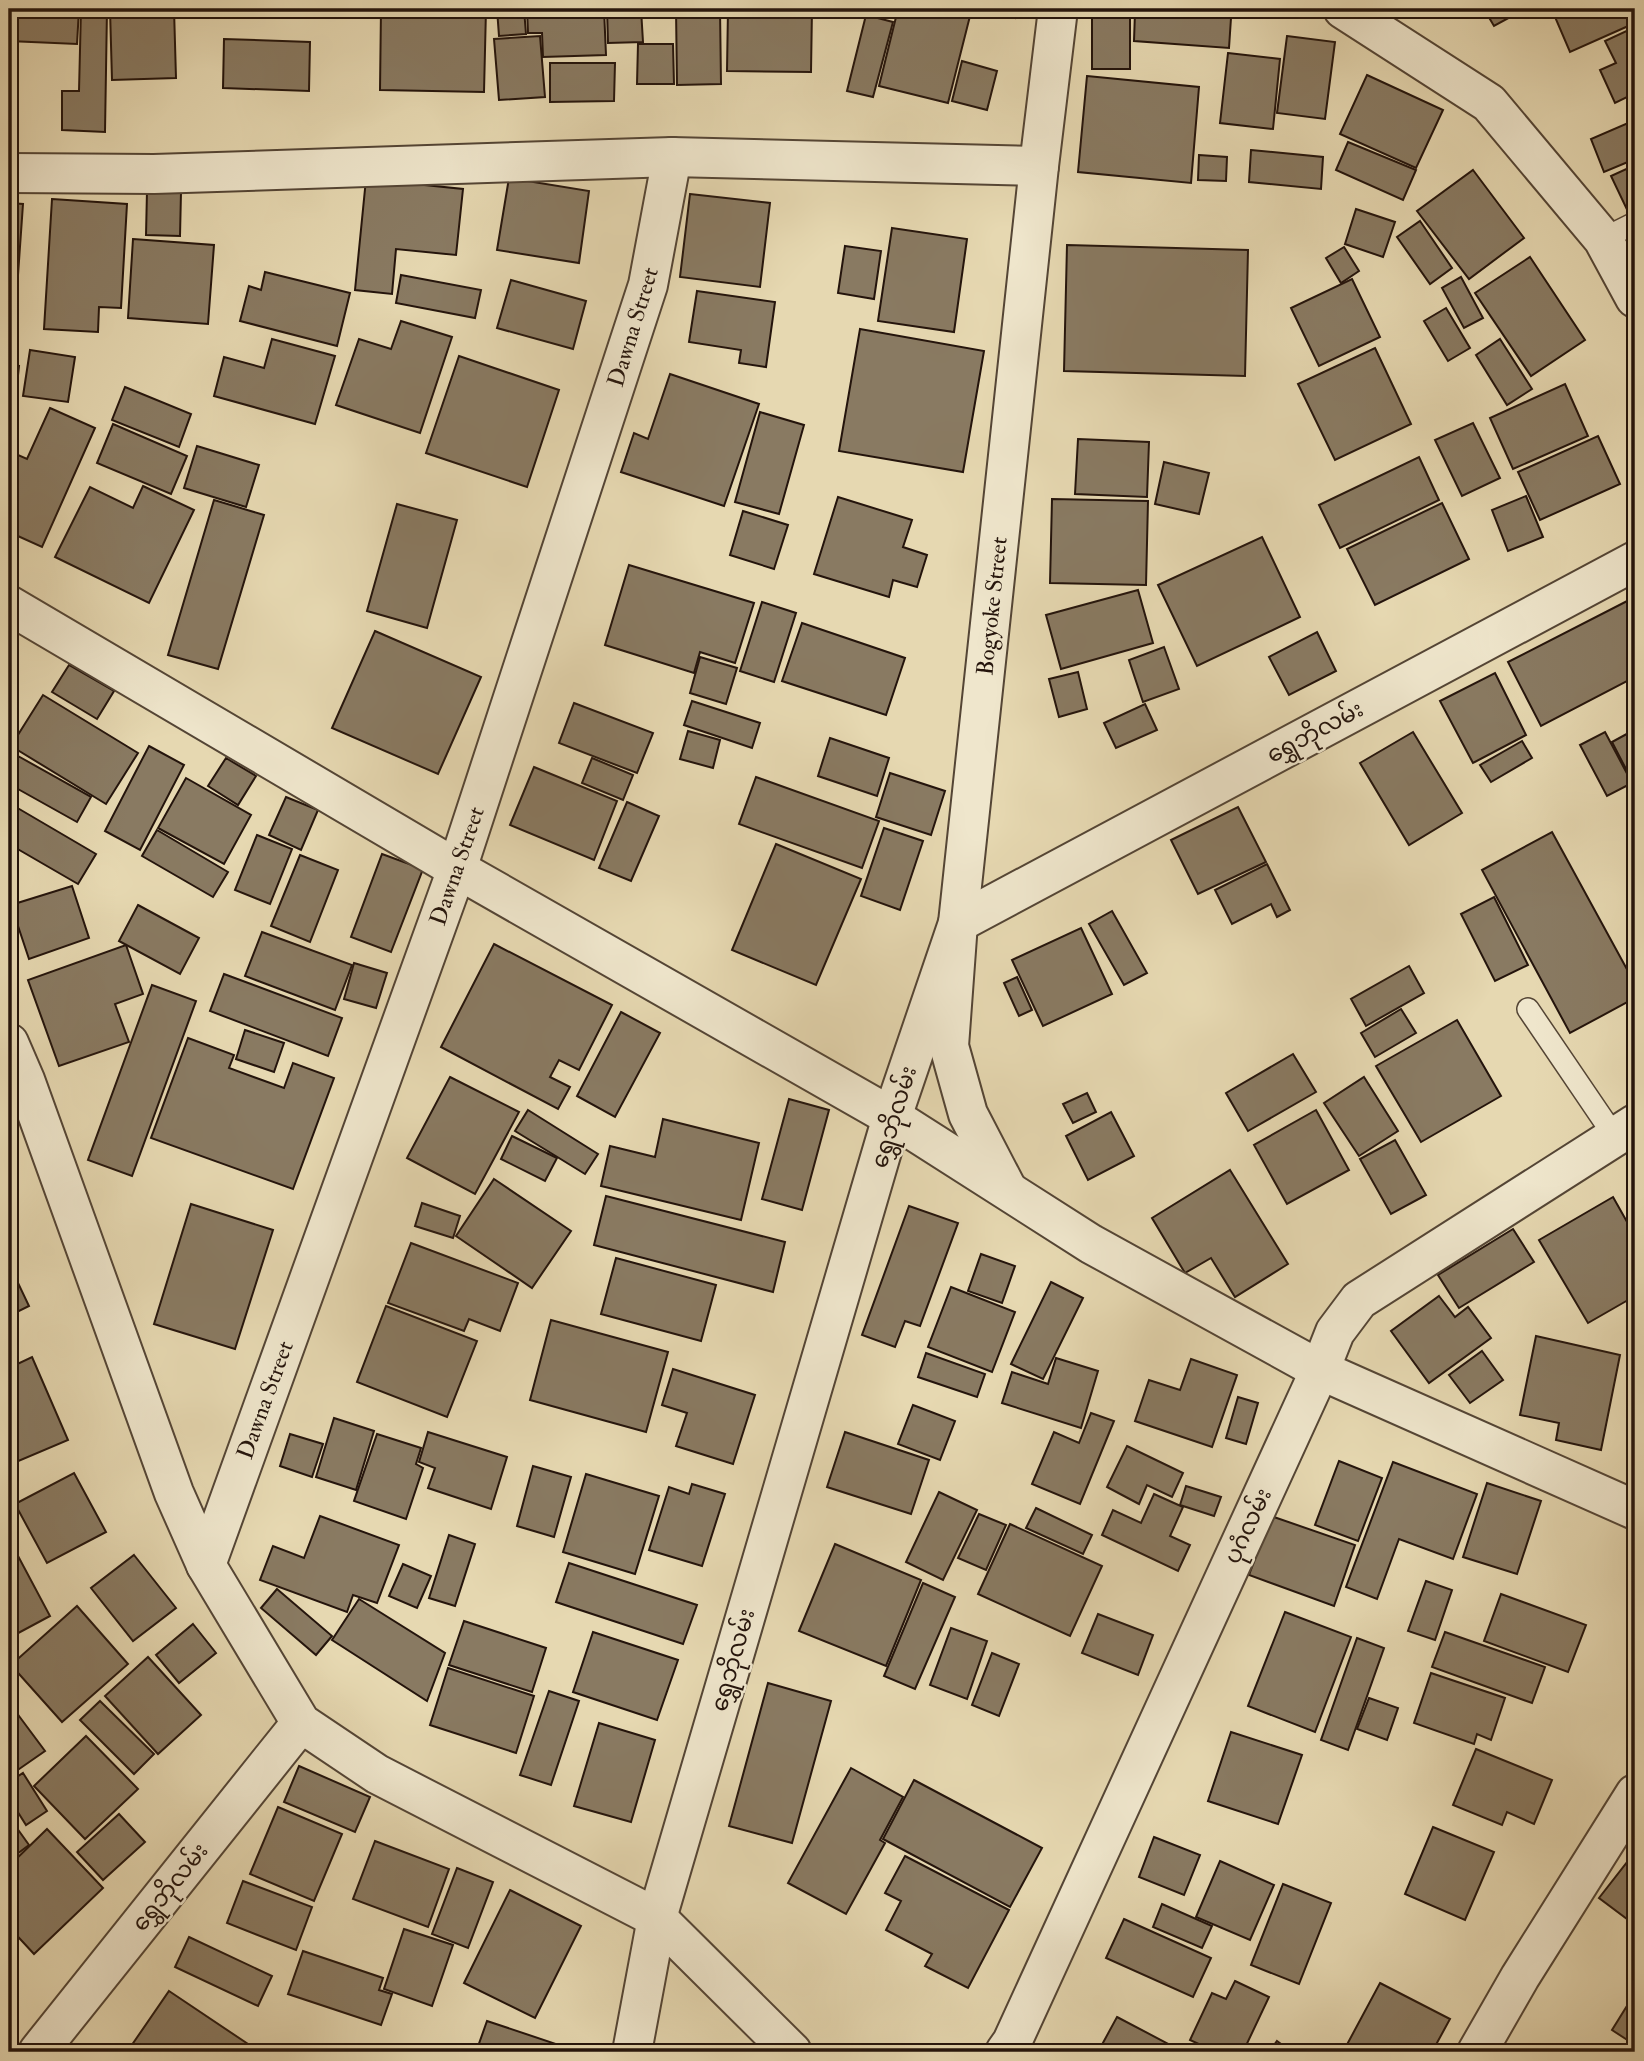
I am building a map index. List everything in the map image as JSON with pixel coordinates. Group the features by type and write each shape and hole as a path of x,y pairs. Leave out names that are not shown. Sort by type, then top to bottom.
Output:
{"street":[{"name":"Bogyoke Street","path":"1009,1192 968,1114 948,1046 958,923 1058,9"},
{"path":"1343,9 1489,103 1619,231 1635,298"},
{"path":"9,173 153,174 672,157 1039,166"},
{"name":"Dawna Street","path":"206,1565 457,869 648,285 672,157"},
{"name":"ရွှေဘိုလမ်း","path":"632,2052 657,1918 892,1118 958,923 1635,561"},
{"path":"9,605 457,869 892,1118 1091,1244 1320,1370 1635,1510"},
{"path":"9,1043 17,1087 174,1493 206,1565 301,1723 377,1774 657,1918 777,2048"},
{"name":"ပုဂံလမ်း","path":"1005,2052 1012,2042 1320,1370 1335,1332 1359,1300 1625,1131"},
{"name":"ရွှေဘိုလမ်း","path":"38,2052 301,1723"},
{"path":"1478,2052 1520,1977 1635,1794"}],"lane":[{"path":"1528,1009 1625,1131"}],"building":[{"path":"9,9 79,9 77,44 9,41"},
{"path":"81,9 107,9 105,132 62,130 62,91 79,91"},
{"path":"110,9 174,9 176,78 112,80"},
{"path":"381,9 486,9 484,92 380,90"},
{"path":"497,9 524,9 526,34 499,36"},
{"path":"527,9 604,9 606,55 543,57 542,33 528,33"},
{"path":"607,9 641,9 643,42 608,43"},
{"path":"676,9 720,9 721,84 677,85"},
{"path":"728,9 812,9 811,72 727,71"},
{"path":"843,9 879,9 878,16"},
{"path":"898,9 943,9 970,16 948,103 879,86"},
{"path":"984,9 1018,9 1015,18"},
{"path":"1092,9 1130,9 1130,69 1092,69"},
{"path":"1484,9 1525,9 1494,26"},
{"path":"1635,9 1635,23 1570,52 1552,10"},
{"path":"1135,12 1231,18 1229,48 1134,41"},
{"path":"866,15 893,22 873,97 847,91"},
{"path":"1635,27 1635,104 1631,95 1615,103 1600,70 1616,63 1605,41"},
{"path":"540,36 545,97 499,100 494,39"},
{"path":"1287,36 1335,42 1325,119 1277,113"},
{"path":"224,39 310,42 309,91 223,88"},
{"path":"638,44 673,44 674,84 637,84"},
{"path":"1228,53 1280,59 1273,129 1220,123"},
{"path":"962,61 997,71 987,110 952,101"},
{"path":"550,63 615,63 614,101 550,102"},
{"path":"1367,75 1443,110 1416,168 1340,134"},
{"path":"1087,76 1199,87 1191,183 1078,172"},
{"path":"1635,120 1635,159 1604,172 1591,139"},
{"path":"1348,142 1416,170 1403,200 1336,170"},
{"path":"1251,150 1323,157 1321,189 1249,182"},
{"path":"1199,155 1227,157 1226,181 1198,180"},
{"path":"1635,165 1635,216 1631,218 1611,176"},
{"path":"1473,170 1524,238 1469,279 1417,211"},
{"path":"509,178 589,191 579,263 497,250"},
{"path":"366,179 463,189 456,255 396,249 392,294 355,290"},
{"path":"147,191 181,192 180,236 146,235"},
{"path":"690,194 770,203 760,287 680,277"},
{"path":"52,199 127,204 121,308 99,307 98,332 44,329"},
{"path":"9,203 23,204 13,346 9,346"},
{"path":"1356,209 1395,222 1383,257 1345,244"},
{"path":"1420,221 1452,268 1430,284 1397,237"},
{"path":"892,228 967,239 954,332 878,321"},
{"path":"133,239 214,245 208,324 128,318"},
{"path":"1067,245 1248,250 1245,376 1064,371"},
{"path":"845,246 881,251 874,299 838,293"},
{"path":"1344,247 1359,271 1341,283 1326,258"},
{"path":"1530,257 1585,340 1531,376 1475,293"},
{"path":"265,272 350,293 337,346 240,321 249,286 261,290"},
{"path":"401,275 481,290 475,318 396,303"},
{"path":"1461,277 1483,318 1464,328 1442,288"},
{"path":"1352,279 1380,337 1319,366 1291,308"},
{"path":"511,280 586,301 573,349 497,328"},
{"path":"697,291 775,302 766,367 739,363 741,350 689,342"},
{"path":"1446,308 1470,348 1448,361 1424,321"},
{"path":"401,321 452,337 420,433 336,405 359,339 391,349"},
{"path":"860,329 984,351 963,472 839,451"},
{"path":"272,339 335,356 315,424 214,396 224,357 264,368"},
{"path":"1500,339 1532,389 1507,405 1476,355"},
{"path":"1375,348 1411,424 1335,460 1298,384"},
{"path":"30,350 75,357 68,402 23,396"},
{"path":"459,356 559,390 527,487 426,453"},
{"path":"9,365 19,366 11,440 9,440"},
{"path":"670,374 759,404 724,506 621,472 634,433 648,439"},
{"path":"1565,384 1588,436 1513,469 1490,418"},
{"path":"125,387 191,414 179,447 112,420"},
{"path":"50,408 95,428 42,547 9,532 9,451 27,459"},
{"path":"760,412 804,425 779,514 735,502"},
{"path":"1473,423 1500,478 1462,496 1435,440"},
{"path":"113,424 187,456 171,494 97,463"},
{"path":"1598,436 1620,484 1540,520 1518,472"},
{"path":"1078,439 1149,442 1147,497 1075,494"},
{"path":"197,446 259,465 246,507 184,488"},
{"path":"1419,457 1439,500 1340,548 1319,505"},
{"path":"1164,462 1209,473 1199,514 1155,504"},
{"path":"143,486 194,510 149,603 55,557 90,487 133,508"},
{"path":"1526,496 1543,537 1508,551 1492,510"},
{"path":"838,497 912,520 903,547 927,555 917,587 893,580 889,597 814,574"},
{"path":"1052,499 1148,501 1146,585 1050,583"},
{"path":"214,500 264,515 218,669 168,655"},
{"path":"1442,503 1469,559 1375,605 1347,549"},
{"path":"397,504 457,520 427,628 367,611"},
{"path":"743,511 788,525 774,569 730,555"},
{"path":"1262,537 1300,617 1197,666 1158,585"},
{"path":"629,565 754,603 735,663 700,652 694,673 605,645"},
{"path":"1138,590 1153,643 1061,669 1046,615"},
{"path":"1635,597 1635,677 1541,726 1508,662"},
{"path":"762,602 796,613 774,682 740,671"},
{"path":"802,623 905,658 886,715 782,681"},
{"path":"375,631 481,677 438,774 332,728"},
{"path":"1317,632 1336,671 1289,695 1269,657"},
{"path":"1164,647 1179,689 1143,702 1129,660"},
{"path":"700,657 737,668 726,704 690,693"},
{"path":"69,665 114,691 97,719 52,692"},
{"path":"1078,672 1087,709 1059,717 1049,679"},
{"path":"1495,673 1526,735 1473,763 1440,701"},
{"path":"43,695 138,753 106,804 11,746"},
{"path":"692,701 760,723 752,748 684,725"},
{"path":"574,703 653,733 637,773 559,743"},
{"path":"1145,704 1157,730 1116,748 1104,723"},
{"path":"1634,730 1635,763 1626,769 1612,742"},
{"path":"688,731 720,740 713,768 680,759"},
{"path":"1413,732 1462,813 1409,845 1360,763"},
{"path":"1605,732 1632,783 1607,796 1580,745"},
{"path":"830,738 889,758 877,796 818,776"},
{"path":"1522,741 1532,758 1491,782 1480,765"},
{"path":"149,746 184,765 140,850 105,831"},
{"path":"18,756 91,797 77,822 9,784 9,773"},
{"path":"226,758 256,776 238,805 208,786"},
{"path":"592,758 633,775 623,800 582,783"},
{"path":"534,767 617,801 594,860 510,825"},
{"path":"890,773 945,791 931,835 876,817"},
{"path":"756,777 879,821 862,868 739,824"},
{"path":"186,778 251,815 224,864 158,828"},
{"path":"286,797 318,810 301,850 269,835"},
{"path":"627,802 659,816 631,881 599,868"},
{"path":"9,803 96,854 78,884 9,844"},
{"path":"1238,807 1266,862 1198,894 1171,840"},
{"path":"884,828 923,841 900,910 861,896"},
{"path":"157,830 228,872 213,897 142,856"},
{"path":"1552,832 1635,984 1635,998 1570,1033 1482,870"},
{"path":"257,835 292,849 270,904 235,890"},
{"path":"776,844 861,879 816,985 732,950"},
{"path":"382,854 423,869 391,952 351,937"},
{"path":"300,855 338,870 310,942 271,926"},
{"path":"1267,864 1290,910 1277,917 1271,904 1232,924 1215,890"},
{"path":"72,886 89,938 29,959 11,905"},
{"path":"1494,897 1528,965 1495,981 1461,914"},
{"path":"138,905 199,938 180,974 119,941"},
{"path":"1112,911 1147,973 1124,985 1089,924"},
{"path":"1081,928 1112,994 1043,1026 1012,960"},
{"path":"262,932 352,965 335,1010 245,976"},
{"path":"494,944 612,1005 579,1070 559,1060 550,1077 570,1087 558,1109 441,1047"},
{"path":"126,945 143,994 115,1004 129,1042 59,1066 28,980"},
{"path":"354,963 387,973 376,1008 344,999"},
{"path":"1409,966 1424,993 1366,1026 1351,999"},
{"path":"224,974 342,1018 328,1056 210,1011"},
{"path":"1017,977 1032,1010 1019,1016 1004,983"},
{"path":"152,985 196,1001 132,1176 88,1160"},
{"path":"1401,1009 1416,1033 1375,1057 1361,1033"},
{"path":"621,1012 660,1033 615,1117 577,1096"},
{"path":"1457,1020 1501,1096 1421,1142 1376,1066"},
{"path":"245,1030 284,1043 274,1072 236,1059"},
{"path":"188,1038 234,1055 229,1068 284,1088 293,1063 334,1078 293,1189 151,1138"},
{"path":"1293,1054 1316,1092 1248,1131 1226,1093"},
{"path":"450,1077 519,1112 475,1194 407,1158"},
{"path":"1364,1077 1398,1131 1359,1156 1324,1103"},
{"path":"1087,1093 1096,1112 1073,1123 1063,1104"},
{"path":"789,1099 829,1110 802,1210 762,1199"},
{"path":"528,1110 598,1154 585,1174 515,1131"},
{"path":"1316,1110 1349,1170 1287,1204 1254,1145"},
{"path":"1111,1112 1134,1156 1088,1180 1066,1136"},
{"path":"663,1119 759,1143 741,1220 601,1186 610,1146 655,1157"},
{"path":"512,1136 557,1158 545,1181 501,1159"},
{"path":"1395,1140 1426,1195 1391,1214 1360,1159"},
{"path":"1230,1170 1288,1264 1235,1297 1211,1258 1185,1273 1152,1218"},
{"path":"494,1179 571,1231 532,1288 456,1236"},
{"path":"606,1196 785,1242 773,1292 594,1245"},
{"path":"1613,1197 1635,1236 1635,1296 1588,1323 1539,1240"},
{"path":"422,1203 460,1216 453,1238 415,1226"},
{"path":"191,1204 273,1230 235,1349 154,1324"},
{"path":"909,1206 958,1223 920,1326 905,1321 895,1347 862,1335"},
{"path":"1513,1229 1534,1262 1459,1308 1438,1275"},
{"path":"411,1243 518,1283 500,1331 469,1319 464,1331 388,1303"},
{"path":"981,1254 1015,1266 1002,1303 968,1291"},
{"path":"616,1258 716,1285 701,1341 601,1314"},
{"path":"9,1264 29,1306 9,1316"},
{"path":"1051,1282 1083,1298 1043,1379 1011,1364"},
{"path":"951,1287 1015,1312 992,1372 928,1347"},
{"path":"1439,1296 1455,1317 1468,1307 1491,1338 1429,1383 1391,1331"},
{"path":"386,1306 477,1341 447,1417 357,1382"},
{"path":"551,1320 668,1352 646,1432 530,1400"},
{"path":"1536,1336 1620,1355 1601,1450 1556,1440 1559,1423 1520,1415"},
{"path":"1482,1351 1503,1380 1470,1403 1449,1375"},
{"path":"926,1353 985,1374 977,1397 918,1377"},
{"path":"32,1357 68,1440 9,1465 9,1368"},
{"path":"1056,1358 1098,1371 1081,1428 1002,1403 1012,1372 1048,1384"},
{"path":"1191,1359 1237,1375 1212,1447 1135,1421 1149,1380 1180,1390"},
{"path":"673,1369 755,1395 733,1464 676,1446 687,1413 662,1405"},
{"path":"1238,1397 1258,1403 1246,1444 1226,1438"},
{"path":"913,1405 955,1421 940,1460 898,1444"},
{"path":"1091,1413 1114,1421 1080,1504 1032,1484 1054,1432 1079,1443"},
{"path":"334,1418 374,1431 356,1490 316,1477"},
{"path":"428,1432 507,1457 491,1509 428,1488 435,1468 419,1462"},
{"path":"845,1432 929,1460 911,1514 827,1487"},
{"path":"290,1434 323,1444 312,1477 280,1466"},
{"path":"377,1434 421,1448 416,1464 423,1468 406,1519 354,1501"},
{"path":"1127,1446 1183,1473 1172,1497 1147,1485 1139,1504 1107,1487"},
{"path":"1339,1461 1382,1478 1358,1541 1315,1525"},
{"path":"1393,1462 1477,1494 1453,1559 1399,1539 1377,1599 1346,1587"},
{"path":"533,1466 571,1477 554,1537 517,1526"},
{"path":"74,1473 106,1532 47,1563 15,1504"},
{"path":"586,1474 659,1496 635,1574 563,1552"},
{"path":"1487,1483 1541,1501 1517,1574 1463,1557"},
{"path":"692,1484 725,1494 702,1566 649,1550 669,1487 689,1494"},
{"path":"1186,1486 1221,1497 1214,1516 1180,1505"},
{"path":"939,1492 977,1510 943,1580 906,1562"},
{"path":"1154,1494 1183,1507 1170,1536 1190,1545 1178,1571 1102,1535 1113,1510 1141,1523"},
{"path":"1036,1508 1092,1535 1083,1554 1026,1528"},
{"path":"979,1514 1006,1525 986,1570 958,1558"},
{"path":"320,1516 399,1545 377,1603 353,1595 347,1612 260,1580 273,1546 304,1558"},
{"path":"1271,1516 1355,1545 1334,1606 1249,1575"},
{"path":"1010,1524 1102,1566 1070,1636 978,1594"},
{"path":"449,1535 475,1544 455,1606 429,1598"},
{"path":"9,1539 50,1616 9,1638"},
{"path":"835,1544 921,1580 886,1666 799,1631"},
{"path":"134,1555 176,1608 133,1641 91,1588"},
{"path":"569,1563 697,1605 683,1644 556,1602"},
{"path":"403,1564 431,1576 417,1608 389,1596"},
{"path":"1426,1581 1452,1590 1435,1640 1408,1631"},
{"path":"923,1583 955,1597 915,1689 884,1676"},
{"path":"277,1589 332,1636 316,1655 261,1608"},
{"path":"1501,1594 1586,1625 1568,1672 1484,1641"},
{"path":"359,1599 445,1653 427,1701 332,1640"},
{"path":"77,1606 128,1664 62,1722 11,1665"},
{"path":"1285,1612 1351,1637 1315,1732 1248,1706"},
{"path":"1098,1614 1153,1635 1138,1675 1082,1653"},
{"path":"464,1621 546,1648 532,1692 449,1665"},
{"path":"193,1624 216,1653 179,1683 156,1655"},
{"path":"951,1628 987,1641 967,1699 930,1685"},
{"path":"593,1632 678,1660 657,1720 573,1692"},
{"path":"1445,1632 1545,1667 1532,1703 1432,1667"},
{"path":"1357,1638 1384,1648 1348,1750 1321,1740"},
{"path":"992,1653 1019,1664 999,1716 972,1705"},
{"path":"148,1657 201,1715 158,1754 105,1696"},
{"path":"448,1668 534,1696 516,1753 430,1725"},
{"path":"1431,1673 1505,1698 1491,1740 1477,1734 1474,1744 1414,1723"},
{"path":"768,1683 831,1701 792,1843 729,1826"},
{"path":"549,1691 579,1701 551,1785 520,1775"},
{"path":"1369,1698 1398,1708 1387,1740 1357,1729"},
{"path":"100,1701 154,1754 134,1774 80,1720"},
{"path":"19,1716 45,1751 12,1774 9,1770 9,1723"},
{"path":"599,1723 655,1740 631,1822 574,1806"},
{"path":"1231,1732 1302,1755 1278,1824 1208,1801"},
{"path":"86,1736 138,1789 85,1839 34,1786"},
{"path":"1476,1749 1552,1780 1534,1824 1507,1812 1502,1825 1453,1805"},
{"path":"299,1766 370,1797 355,1832 284,1802"},
{"path":"851,1768 903,1797 880,1840 885,1843 846,1914 788,1883"},
{"path":"23,1773 47,1811 26,1825 9,1798 9,1782"},
{"path":"914,1780 1042,1848 1010,1907 883,1839"},
{"path":"278,1807 342,1834 314,1901 250,1874"},
{"path":"119,1814 145,1842 103,1880 77,1852"},
{"path":"9,1817 29,1845 9,1860"},
{"path":"1433,1827 1494,1852 1465,1920 1405,1894"},
{"path":"47,1829 103,1888 34,1954 9,1927 9,1866"},
{"path":"1154,1837 1200,1855 1184,1895 1139,1877"},
{"path":"375,1841 449,1869 428,1927 353,1899"},
{"path":"1635,1852 1635,1925 1599,1898"},
{"path":"905,1856 1009,1910 968,1988 925,1966 932,1954 886,1930 901,1901 885,1893"},
{"path":"1220,1861 1274,1885 1250,1940 1196,1917"},
{"path":"457,1868 493,1882 468,1948 432,1934"},
{"path":"243,1881 312,1907 296,1950 227,1923"},
{"path":"1283,1884 1331,1903 1299,1984 1251,1965"},
{"path":"510,1890 581,1926 535,2018 464,1983"},
{"path":"1162,1904 1212,1926 1202,1948 1153,1927"},
{"path":"1124,1919 1211,1958 1193,1997 1106,1958"},
{"path":"404,1929 453,1945 432,2006 384,1989"},
{"path":"189,1937 272,1976 258,2006 175,1967"},
{"path":"303,1951 383,1978 379,1990 392,1994 381,2025 288,1994"},
{"path":"1235,1981 1269,1997 1243,2052 1216,2052 1190,2040 1212,1993 1226,1999"},
{"path":"1380,1983 1450,2019 1432,2052 1343,2052"},
{"path":"169,1991 248,2044 242,2052 127,2052"},
{"path":"1635,1993 1635,2045 1612,2030"},
{"path":"1117,2017 1178,2049 1176,2052 1098,2052"},
{"path":"487,2021 559,2045 556,2052 476,2052"},
{"path":"1277,2041 1292,2052 1269,2052"}]}
